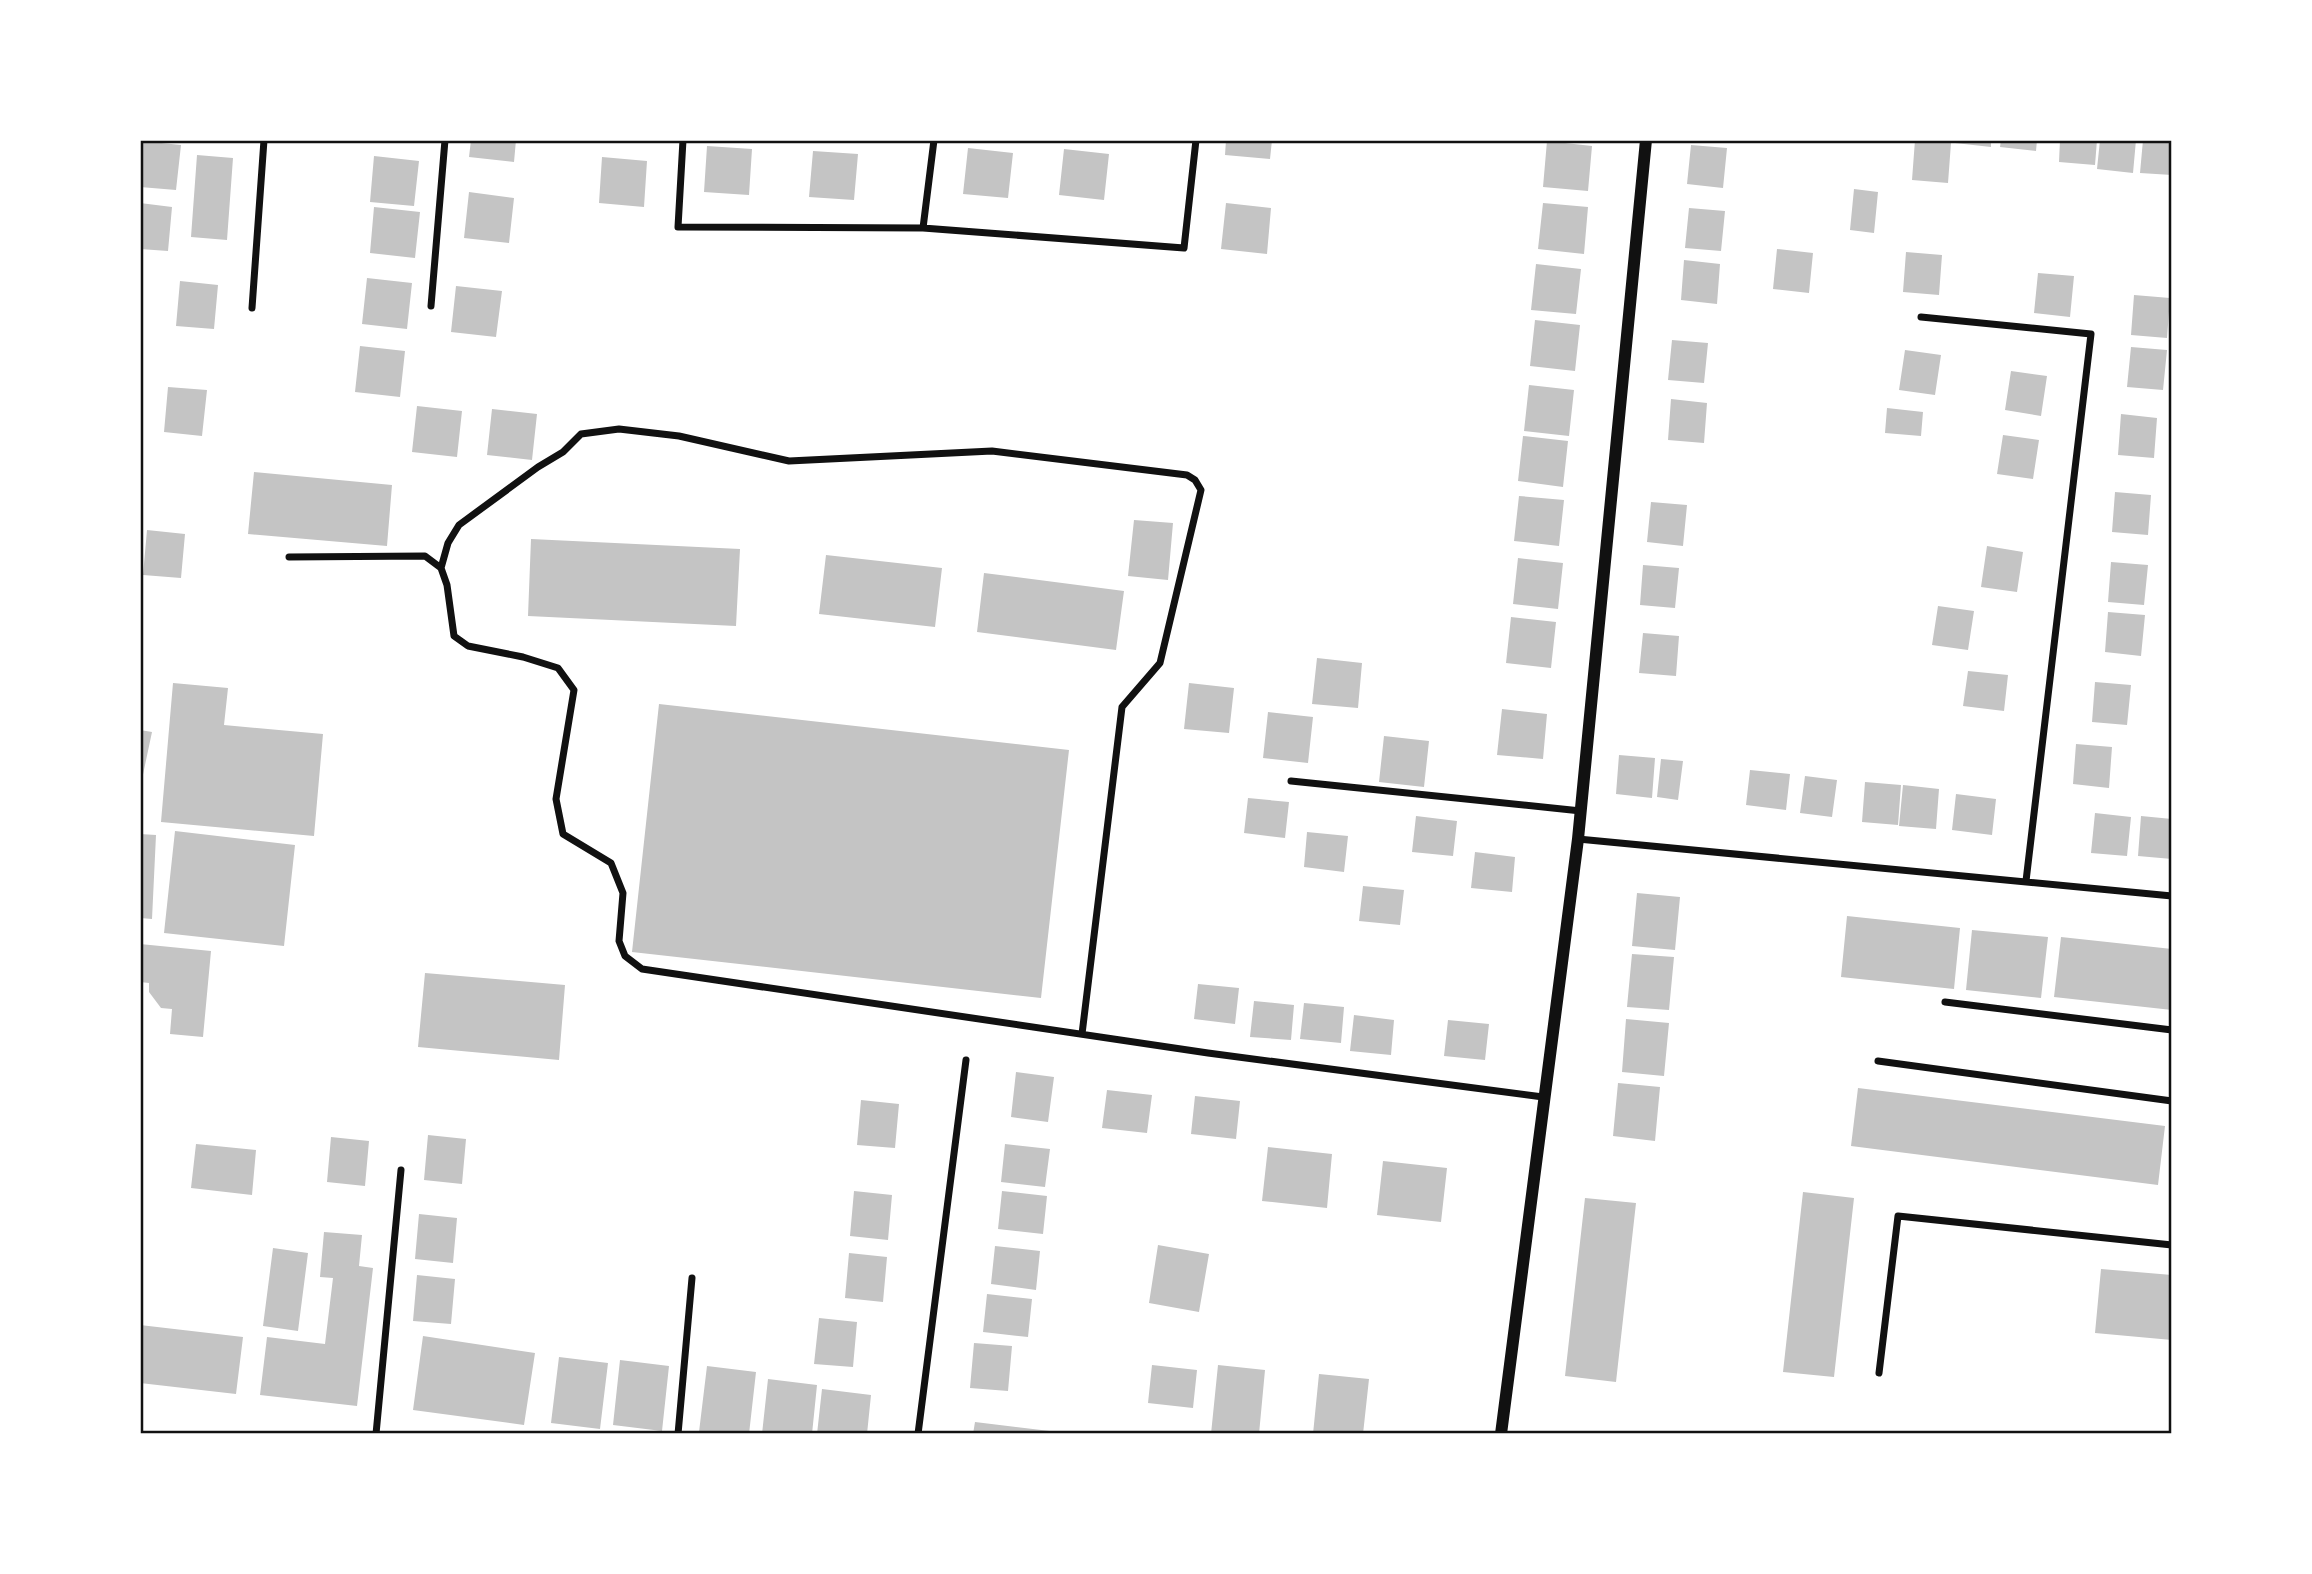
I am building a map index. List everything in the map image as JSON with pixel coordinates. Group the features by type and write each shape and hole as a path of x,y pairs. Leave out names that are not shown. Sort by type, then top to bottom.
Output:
{"street":[{"path":"251,308 264,140"},
{"path":"431,306 445,140"},
{"path":"683,140 678,227 923,228 1184,248 1196,140"},
{"path":"923,228 934,140"},
{"path":"1501,1434 1578,839 1646,140"},
{"path":"1920,317 2091,334 2026,881"},
{"path":"441,568 448,543 458,525 537,467 563,452 581,434 619,429 679,436 789,461 992,452 1186,475 1195,480 1201,490 1160,663 1122,707 1082,1034"},
{"path":"289,557 425,556 441,568 447,585 454,636 468,646 523,657 558,668 575,690 556,799 564,834 611,863 623,893 619,941 625,956 642,970 1208,1052 1543,1097"},
{"path":"1291,781 1581,811"},
{"path":"1578,839 2172,896"},
{"path":"1945,1002 2172,1030"},
{"path":"918,1434 966,1060"},
{"path":"1878,1061 2172,1101"},
{"path":"376,1434 401,1170"},
{"path":"1880,1373 1898,1216 2172,1245"},
{"path":"678,1434 692,1278"}],"building":[{"path":"471,140 516,140 514,162 469,157"},
{"path":"1226,140 1272,140 1270,159 1225,155"},
{"path":"1915,140 1951,143 1948,183 1912,180"},
{"path":"1955,140 1991,140 1991,147 1955,143"},
{"path":"2001,140 2037,140 2036,151 2000,147"},
{"path":"2060,140 2097,140 2095,165 2059,162"},
{"path":"2100,140 2136,140 2133,173 2097,169"},
{"path":"2143,140 2172,140 2172,175 2140,173"},
{"path":"142,141 181,145 176,190 140,187"},
{"path":"1547,141 1592,146 1588,191 1543,187"},
{"path":"1691,145 1727,148 1723,188 1687,184"},
{"path":"707,146 752,149 749,195 704,192"},
{"path":"968,148 1013,153 1008,198 963,194"},
{"path":"1064,149 1109,154 1104,200 1059,195"},
{"path":"813,151 858,154 854,200 809,197"},
{"path":"197,155 233,158 227,240 191,237"},
{"path":"374,156 419,161 414,206 370,202"},
{"path":"602,157 647,161 644,207 599,203"},
{"path":"1854,189 1878,192 1874,233 1850,230"},
{"path":"469,192 514,198 509,243 464,238"},
{"path":"140,203 172,207 168,251 140,249"},
{"path":"1226,203 1271,208 1267,254 1221,249"},
{"path":"1543,203 1588,207 1584,254 1538,249"},
{"path":"374,207 420,212 415,258 370,253"},
{"path":"1689,208 1725,211 1721,251 1685,248"},
{"path":"1777,249 1813,253 1809,293 1773,289"},
{"path":"1906,252 1942,255 1939,295 1903,292"},
{"path":"1684,260 1720,264 1717,304 1681,300"},
{"path":"1536,264 1581,269 1576,314 1531,310"},
{"path":"2038,273 2074,276 2070,317 2034,313"},
{"path":"367,278 412,283 407,329 362,324"},
{"path":"180,281 218,285 214,329 176,326"},
{"path":"456,286 502,291 496,337 451,332"},
{"path":"2134,295 2170,298 2167,338 2131,335"},
{"path":"1535,320 1580,325 1575,371 1530,366"},
{"path":"1672,340 1708,343 1704,383 1668,380"},
{"path":"360,346 405,351 400,397 355,392"},
{"path":"2131,347 2167,350 2163,390 2127,387"},
{"path":"1905,350 1941,355 1935,395 1899,390"},
{"path":"2011,371 2047,376 2041,416 2005,410"},
{"path":"1529,385 1574,390 1569,436 1524,431"},
{"path":"168,387 207,390 202,436 164,432"},
{"path":"1671,399 1707,403 1704,443 1668,440"},
{"path":"417,406 462,411 457,457 412,452"},
{"path":"1887,408 1923,412 1921,436 1885,433"},
{"path":"492,409 537,414 532,460 487,455"},
{"path":"2121,414 2157,418 2154,458 2118,455"},
{"path":"2003,435 2039,440 2033,479 1997,474"},
{"path":"1523,436 1568,441 1563,487 1518,481"},
{"path":"254,472 392,485 387,546 248,534"},
{"path":"2115,492 2151,495 2148,535 2112,532"},
{"path":"1519,496 1564,500 1559,546 1514,541"},
{"path":"1651,502 1687,505 1683,546 1647,542"},
{"path":"1134,520 1173,523 1168,580 1128,576"},
{"path":"147,530 185,534 181,578 143,575"},
{"path":"531,539 740,549 736,626 528,616"},
{"path":"1987,546 2023,552 2017,592 1981,587"},
{"path":"826,555 942,568 935,627 819,614"},
{"path":"1518,558 1563,563 1558,609 1513,604"},
{"path":"2111,562 2148,565 2144,605 2108,602"},
{"path":"1643,565 1679,568 1675,608 1640,605"},
{"path":"984,573 1124,591 1116,650 977,632"},
{"path":"1938,606 1974,611 1968,650 1932,645"},
{"path":"2108,612 2145,615 2141,656 2105,652"},
{"path":"1511,617 1556,622 1551,668 1506,663"},
{"path":"1643,633 1679,636 1676,676 1639,673"},
{"path":"1317,658 1362,663 1358,708 1312,704"},
{"path":"1968,671 2008,675 2004,711 1963,706"},
{"path":"2095,682 2131,685 2127,725 2092,722"},
{"path":"173,683 228,688 224,725 323,734 314,836 161,822"},
{"path":"1189,683 1234,688 1229,733 1184,729"},
{"path":"659,704 1069,750 1041,998 632,952"},
{"path":"1502,709 1547,714 1543,759 1497,755"},
{"path":"1268,712 1313,717 1308,763 1263,758"},
{"path":"140,730 152,732 141,784 140,784"},
{"path":"1384,736 1429,741 1424,787 1379,782"},
{"path":"2076,744 2112,747 2109,788 2073,784"},
{"path":"1619,755 1655,758 1652,798 1616,794"},
{"path":"1661,759 1683,761 1678,800 1657,797"},
{"path":"1750,770 1790,774 1786,810 1746,805"},
{"path":"1805,776 1837,780 1832,817 1800,813"},
{"path":"1865,782 1901,785 1898,825 1862,822"},
{"path":"1903,785 1939,789 1936,829 1899,826"},
{"path":"1956,794 1996,799 1992,835 1952,830"},
{"path":"1248,798 1289,802 1285,838 1244,833"},
{"path":"2095,813 2131,817 2127,856 2091,853"},
{"path":"1416,816 1457,821 1453,856 1412,852"},
{"path":"2141,816 2172,819 2172,859 2138,856"},
{"path":"175,831 295,845 284,946 164,933"},
{"path":"1307,832 1348,836 1344,872 1304,867"},
{"path":"140,834 156,835 152,919 140,918"},
{"path":"1475,852 1515,857 1512,892 1471,888"},
{"path":"1363,886 1404,890 1400,925 1359,921"},
{"path":"1637,893 1680,897 1675,950 1632,946"},
{"path":"1847,916 1960,928 1954,989 1841,977"},
{"path":"1972,930 2048,937 2041,998 1966,990"},
{"path":"2061,937 2172,949 2172,1010 2054,997"},
{"path":"140,944 211,951 203,1037 170,1034 172,1009 161,1008 149,992 149,983 140,982"},
{"path":"1632,954 1674,957 1669,1010 1627,1007"},
{"path":"425,973 565,985 559,1060 418,1047"},
{"path":"1198,984 1239,988 1235,1024 1194,1019"},
{"path":"1254,1001 1294,1005 1291,1040 1250,1037"},
{"path":"1304,1003 1344,1007 1341,1043 1300,1039"},
{"path":"1354,1015 1394,1020 1391,1055 1350,1051"},
{"path":"1626,1019 1669,1023 1664,1076 1622,1072"},
{"path":"1448,1020 1489,1024 1485,1060 1444,1056"},
{"path":"1016,1072 1054,1077 1048,1122 1011,1117"},
{"path":"1618,1083 1660,1087 1655,1141 1613,1136"},
{"path":"1858,1088 2165,1126 2158,1185 1851,1146"},
{"path":"1107,1090 1152,1095 1147,1133 1102,1128"},
{"path":"1195,1096 1240,1101 1236,1139 1191,1134"},
{"path":"861,1100 899,1104 895,1148 857,1145"},
{"path":"428,1135 466,1139 462,1184 424,1180"},
{"path":"331,1137 369,1141 365,1186 327,1182"},
{"path":"196,1144 256,1150 252,1195 191,1188"},
{"path":"1005,1144 1050,1149 1045,1187 1001,1182"},
{"path":"1268,1147 1332,1154 1327,1208 1262,1201"},
{"path":"1383,1161 1447,1168 1441,1222 1377,1215"},
{"path":"854,1191 892,1195 888,1240 850,1236"},
{"path":"1002,1191 1047,1196 1043,1234 998,1229"},
{"path":"1803,1192 1854,1198 1834,1377 1783,1372"},
{"path":"1585,1198 1636,1203 1616,1382 1565,1376"},
{"path":"419,1214 457,1218 453,1263 415,1259"},
{"path":"324,1232 362,1235 359,1266 373,1268 357,1406 260,1395 267,1337 325,1344 333,1278 320,1277"},
{"path":"1158,1245 1209,1254 1199,1312 1149,1303"},
{"path":"995,1246 1040,1251 1036,1290 991,1284"},
{"path":"273,1248 308,1253 298,1331 263,1326"},
{"path":"849,1253 887,1257 883,1302 845,1298"},
{"path":"2101,1269 2172,1275 2172,1340 2095,1333"},
{"path":"417,1275 455,1279 451,1324 413,1321"},
{"path":"987,1294 1032,1299 1028,1337 983,1332"},
{"path":"819,1318 857,1322 853,1367 814,1364"},
{"path":"140,1325 243,1337 236,1394 140,1383"},
{"path":"423,1336 535,1353 524,1425 413,1410"},
{"path":"974,1343 1012,1346 1008,1391 970,1388"},
{"path":"559,1357 608,1363 600,1429 551,1423"},
{"path":"620,1360 669,1366 662,1431 613,1425"},
{"path":"1152,1365 1197,1370 1193,1408 1148,1403"},
{"path":"1218,1365 1265,1370 1259,1434 1211,1434"},
{"path":"707,1366 756,1372 749,1434 699,1432"},
{"path":"1319,1374 1369,1379 1363,1434 1313,1434"},
{"path":"768,1379 817,1385 812,1434 762,1434"},
{"path":"822,1389 871,1395 867,1434 817,1434"},
{"path":"975,1422 1058,1432 1058,1434 973,1434"}]}
